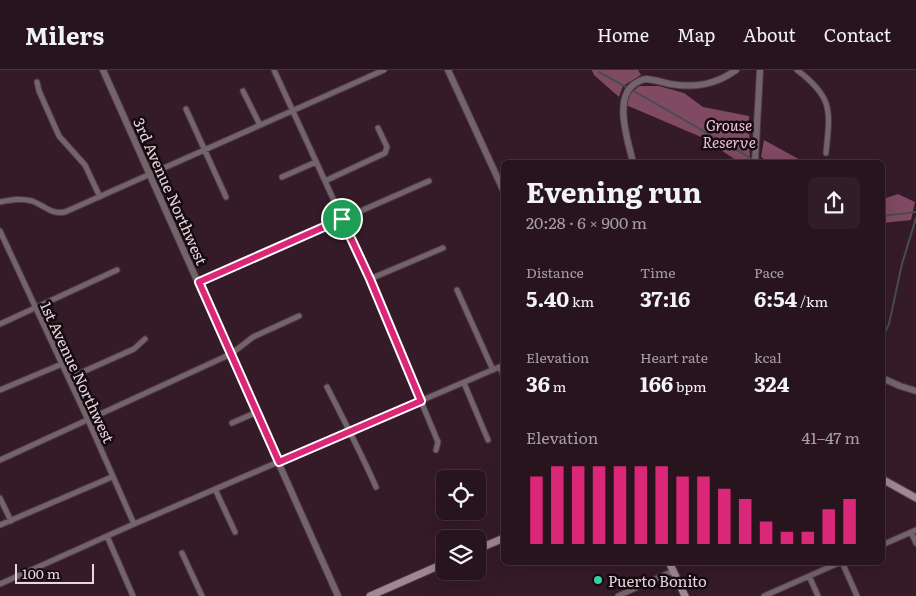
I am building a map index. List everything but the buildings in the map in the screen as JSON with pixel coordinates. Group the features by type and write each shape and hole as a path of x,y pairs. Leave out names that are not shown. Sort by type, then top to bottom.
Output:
{"main road":[{"path":"885,481 916,498"},
{"path":"486,546 501,539"},
{"path":"670,565 685,596"},
{"path":"370,596 436,567"}],"street":[{"name":"3rd Avenue Northwest","path":"103,70 338,596"},
{"path":"274,70 370,279 438,442 436,450"},
{"path":"0,202 28,200 58,213 65,212 384,70"},
{"path":"448,70 501,185"},
{"path":"633,160 623,105 625,95 629,89 646,79 683,86 699,86 722,79 736,70"},
{"path":"755,160 760,70"},
{"path":"797,70 813,82 828,104 830,119 826,153"},
{"path":"37,82 39,91 59,136 85,165 100,197"},
{"path":"244,90 260,125"},
{"path":"186,109 226,197"},
{"path":"325,181 384,155 387,147 378,128"},
{"path":"282,177 316,162"},
{"path":"199,282 429,181"},
{"name":"1st Avenue Northwest","path":"0,231 69,378 134,524"},
{"path":"370,279 443,248"},
{"path":"0,324 117,270"},
{"path":"457,290 492,370"},
{"path":"0,460 231,354 253,337 299,316"},
{"path":"69,378 134,349 145,339"},
{"path":"0,390 62,364"},
{"path":"0,584 134,524 501,366"},
{"path":"885,379 916,391"},
{"path":"464,383 488,440"},
{"path":"327,387 355,440 376,487"},
{"path":"232,423 257,412"},
{"path":"0,526 112,477"},
{"path":"215,489 235,532"},
{"path":"0,498 11,521"},
{"path":"885,543 914,531 916,543"},
{"path":"107,536 133,596"},
{"path":"182,553 202,596"},
{"path":"764,596 834,565"},
{"path":"842,565 856,596"},
{"path":"618,596 673,572"},
{"path":"809,576 818,596"}],"green space":[{"path":"592,70 638,70 641,75 623,86 619,97 594,75"},
{"name":"Grouse Reserve","path":"639,86 659,86 684,93 703,107 749,116 750,160 736,160 701,137 626,105 630,94"},
{"path":"764,140 800,160 766,160 761,157"},
{"path":"898,194 915,202 911,220 885,223 885,198"}],"waterway":[{"path":"599,72 628,88"},
{"path":"632,90 754,160"},
{"path":"885,216 916,212"},
{"path":"885,332 889,324 902,264 916,218"}],"place":[{"name":"Puerto Bonito","path":"598,580"}],"route":[{"path":"342,219 370,279 421,401 279,462 199,282 342,219"}]}
